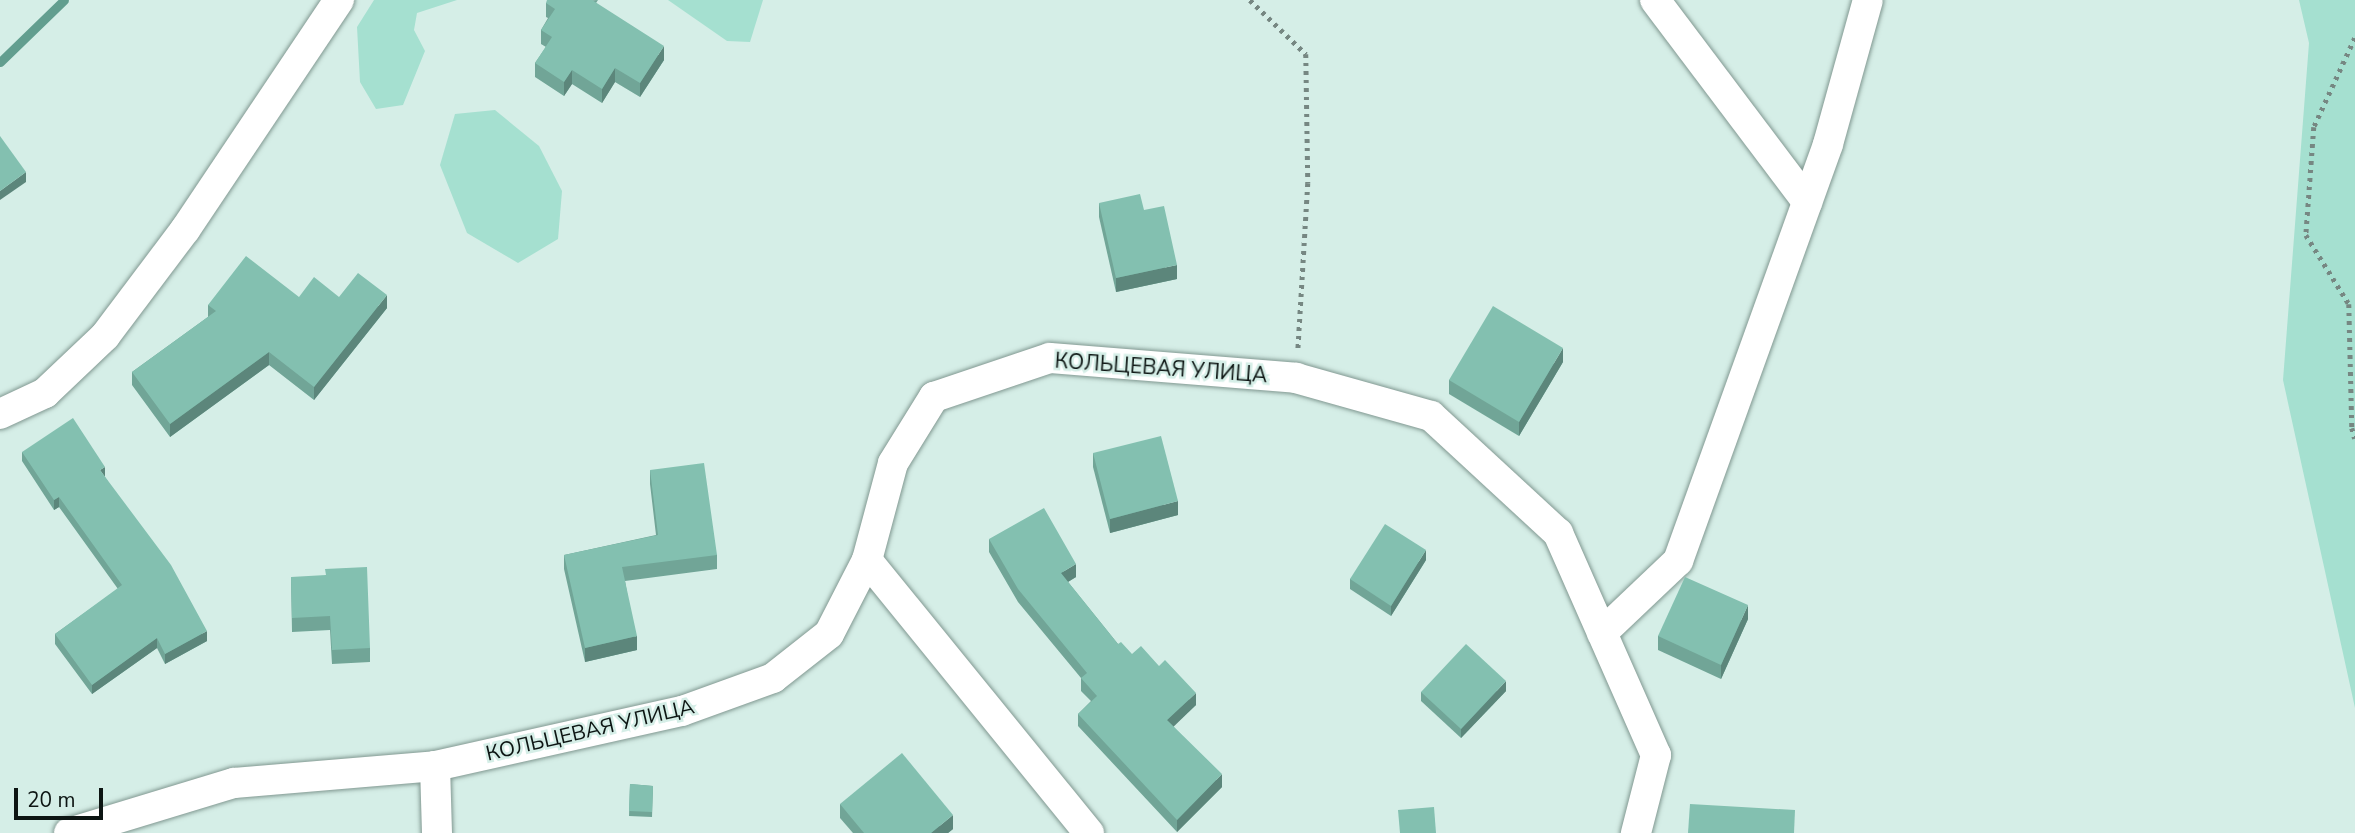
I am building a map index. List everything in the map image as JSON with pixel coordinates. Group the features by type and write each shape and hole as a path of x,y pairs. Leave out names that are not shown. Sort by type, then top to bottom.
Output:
{"street":[{"path":"0,414 45,393 105,336 185,230 339,0"},
{"path":"1655,0 1807,202"},
{"path":"1602,633 1678,561 1828,144 1868,0"},
{"name":"КОЛЬЦЕВАЯ УЛИЦА","path":"69,833 234,783 435,765 682,711 773,678 829,634 867,561 893,463 934,397 1050,359 1296,377 1431,416 1558,533 1656,755 1636,833"},
{"path":"867,561 1089,833"},
{"path":"435,765 437,833"}],"path":[{"path":"1250,0 1306,54 1308,183 1296,377"},
{"path":"2355,38 2314,127 2306,235 2349,304 2352,428 2355,439"}],"green space":[{"path":"374,0 457,0 417,13 414,30 425,51 403,105 376,109 360,82 357,27"},
{"path":"668,0 763,0 750,42 727,41"},
{"path":"2299,0 2355,0 2355,708 2283,380 2309,43"},
{"path":"495,110 539,146 562,191 558,239 518,263 467,233 440,165 455,114"}],"building":[{"path":"547,0 592,0 664,46 640,83 615,68 602,89 572,70 564,82 535,63 552,37 541,30 555,9 546,3"},
{"path":"0,136 26,172 0,191"},
{"path":"1140,194 1144,210 1164,206 1177,265 1116,278 1099,203"},
{"path":"246,256 299,297 314,277 339,297 358,273 387,295 314,387 269,352 170,424 132,372 216,311 208,305"},
{"path":"1493,306 1563,348 1519,422 1449,380"},
{"path":"73,418 105,467 100,470 171,565 207,631 165,654 157,638 92,685 55,634 122,585 59,497 54,500 22,452"},
{"path":"1161,436 1178,501 1110,519 1093,453"},
{"path":"704,463 717,555 622,567 637,636 585,648 564,555 658,535 650,470"},
{"path":"1044,508 1076,564 1061,573 1118,644 1121,642 1132,654 1141,646 1159,666 1165,660 1196,693 1167,720 1222,774 1177,820 1078,714 1097,696 1081,678 1087,673 1018,589 989,539"},
{"path":"1385,524 1426,550 1391,606 1350,579"},
{"path":"367,567 370,648 332,650 330,616 292,618 291,577 326,575 325,569"},
{"path":"1685,577 1748,605 1721,665 1658,636"},
{"path":"1466,644 1506,681 1461,729 1421,692"},
{"path":"902,753 953,815 931,833 864,833 840,804"},
{"path":"630,784 653,786 652,812 629,811"},
{"path":"1690,804 1795,810 1794,833 1688,833"},
{"path":"1434,807 1436,833 1400,833 1398,810"}],"waterway":[{"path":"0,62 64,0"}]}
